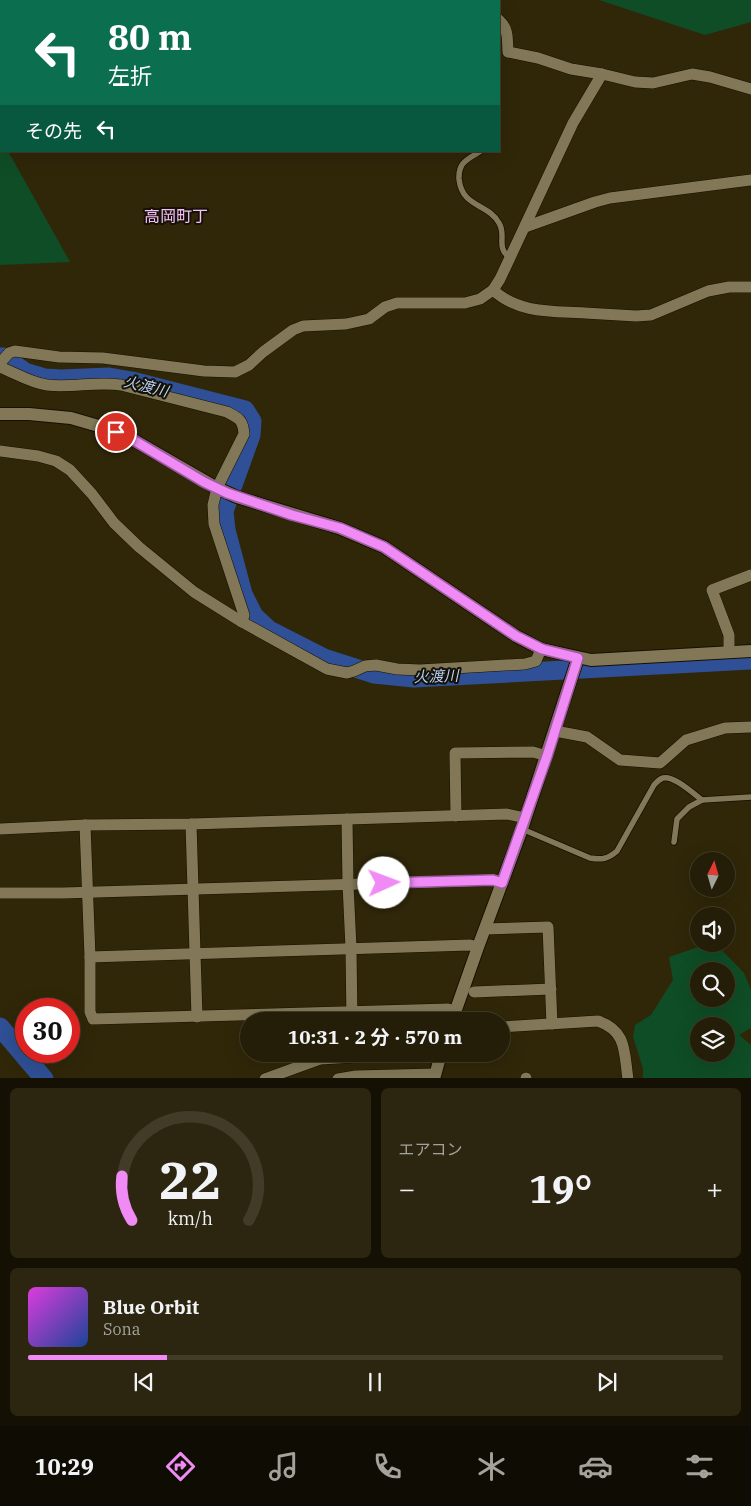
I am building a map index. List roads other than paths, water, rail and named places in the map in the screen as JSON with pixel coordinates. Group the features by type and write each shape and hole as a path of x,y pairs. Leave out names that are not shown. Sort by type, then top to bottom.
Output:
{"street":[{"path":"500,21 507,31 504,51 538,58 571,69 635,82 653,83 692,74 710,77 751,89"},
{"path":"242,622 244,615 214,524 213,505 217,488 244,434 244,426 239,418 227,412 121,385 107,383 67,386 45,385 24,378 2,362 15,351 59,357 103,358 204,371 235,372 249,365 293,330 303,326 346,324 369,319 385,307 397,303 465,303 480,299 493,290 510,259 573,123 602,74"},
{"path":"525,227 569,210 610,198 751,180"},
{"path":"493,290 510,303 545,312 636,316 651,315 708,291 729,287 751,287"},
{"path":"0,414 29,414 71,418 102,427 130,438 217,488 237,497 340,528 384,547 516,636 576,666 591,660 751,651"},
{"path":"0,451 38,456 56,462 70,470 92,494 114,523 139,547 194,592 242,622 327,669 347,672 365,666 376,665 397,669 420,670 525,664 536,661 542,649"},
{"path":"729,652 729,634 712,590 751,575"},
{"path":"455,1012 524,823 576,666"},
{"path":"555,731 588,737 620,760 660,763 686,740 725,728 751,727"},
{"path":"456,816 455,753 532,752 547,756"},
{"path":"0,829 507,814 524,823"},
{"path":"347,819 352,1012"},
{"path":"191,824 197,1017"},
{"path":"85,826 90,1012 93,1019 240,1017"},
{"path":"0,893 87,893 193,888 493,880 502,883"},
{"path":"0,900 52,899 63,893"},
{"path":"485,929 548,927 552,1024"},
{"path":"90,957 195,952 470,945 478,947"},
{"path":"474,992 551,989"},
{"path":"407,1012 448,1009 451,1012"},
{"path":"510,1026 598,1021 607,1024 616,1031 622,1040 628,1078"},
{"path":"265,1078 311,1062"},
{"path":"355,1062 356,1076"},
{"path":"338,1078 356,1076 434,1076 438,1062"}],"lane":[{"path":"479,152 464,161 460,167 460,188 468,199 498,221 501,226 501,247 504,254 510,259"},
{"path":"524,823 590,858 601,860 610,858 617,851 658,780 665,777 672,778 702,800"},
{"path":"674,842 676,819 689,807 702,800 751,797"}],"waterway":[{"name":"火渡川","path":"0,357 4,357 25,372 45,378 109,377 132,381 245,410 252,421 251,435 233,485"},
{"name":"火渡川","path":"227,503 224,511 226,530 243,594 254,616 269,630 324,658 374,674 414,678 751,660"},
{"path":"0,1027 43,1078"}],"district":[{"name":"高岡町丁","path":"176,216"}]}
